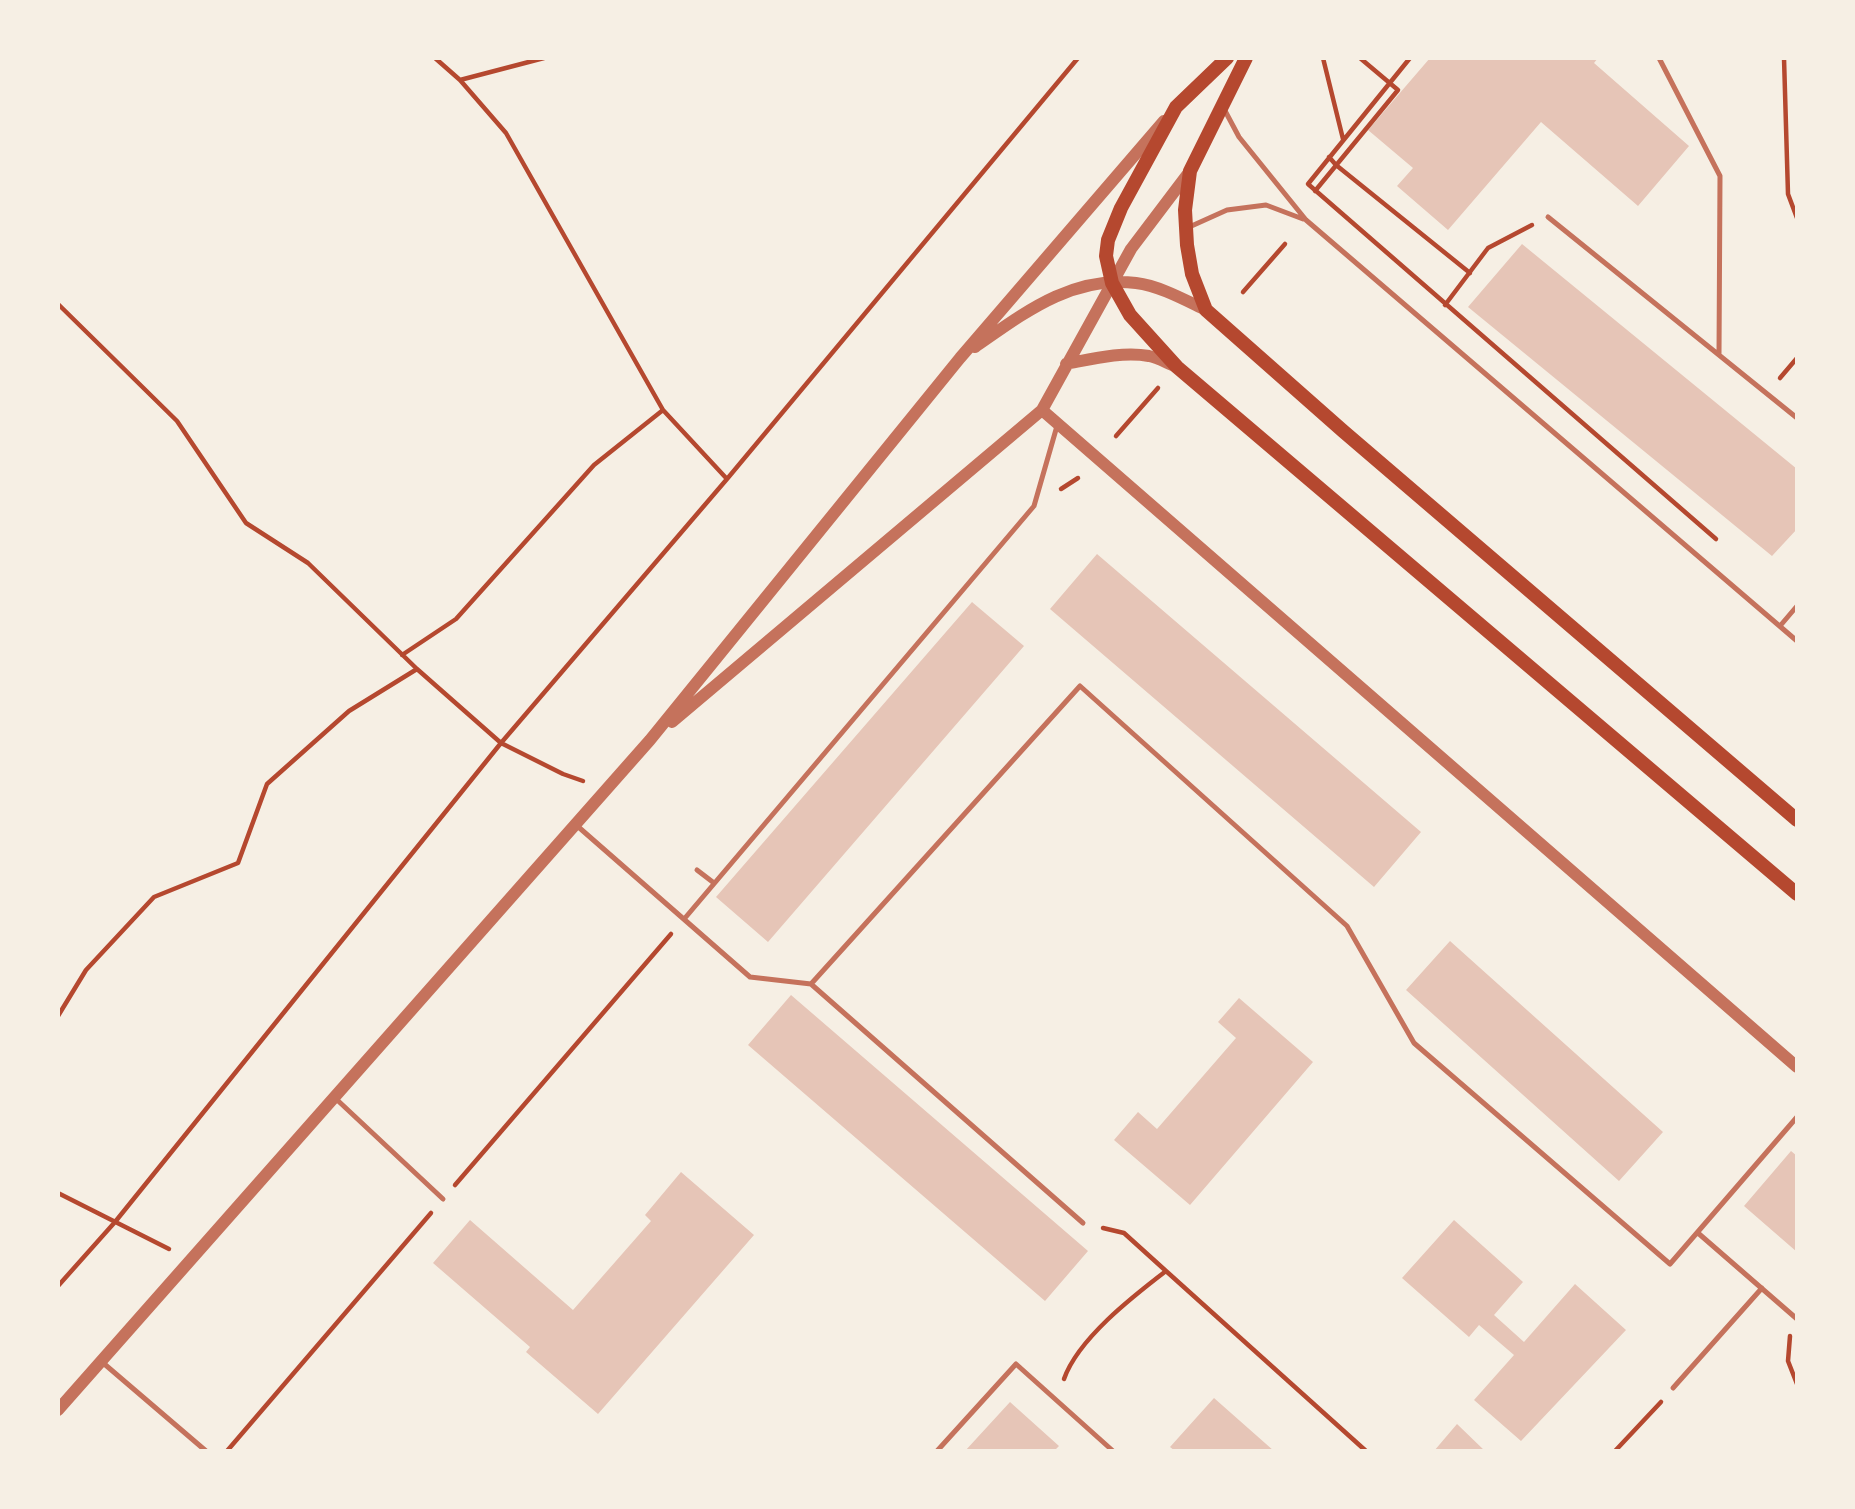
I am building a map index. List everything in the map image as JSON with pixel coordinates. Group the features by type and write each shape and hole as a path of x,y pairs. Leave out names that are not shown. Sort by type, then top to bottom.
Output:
{"main road":[{"path":"1227,58 1176,107 1121,208 1108,240 1106,256 1112,283 1136,323 1177,367 1797,894"},
{"path":"1246,58 1191,171 1185,210 1186,229 1192,274 1206,310 1343,431 1797,820"}],"street":[{"path":"58,1410 650,740 960,358 1176,107"},
{"path":"650,740 1042,410 1131,249 1191,171"},
{"path":"960,358 1052,297 1088,285 1136,283 1151,286 1206,310"},
{"path":"1066,364 1107,357 1150,356 1177,367"},
{"path":"1042,410 1797,1067"}],"lane":[{"path":"1659,58 1720,176 1719,354"},
{"path":"1222,104 1239,137 1306,220 1797,641"},
{"path":"1186,229 1227,211 1266,205 1306,220"},
{"path":"1548,217 1797,418"},
{"path":"685,918 1034,506 1058,422"},
{"path":"1780,626 1797,607"},
{"path":"811,984 1080,687 1347,926 1414,1042 1670,1264 1797,1117"},
{"path":"575,824 750,977 811,984 1083,1223"},
{"path":"697,870 714,883"},
{"path":"334,1097 443,1199"},
{"path":"1698,1233 1794,1317"},
{"path":"1673,1388 1762,1288"},
{"path":"101,1361 206,1451"},
{"path":"937,1451 1016,1364 1113,1451"}],"path":[{"path":"435,58 460,80 506,133 663,410 726,479"},
{"path":"460,80 544,58"},
{"path":"58,1286 115,1222 500,743 726,479 1078,58"},
{"path":"1324,58 1343,139"},
{"path":"1306,220 1315,190 1398,90 1360,58"},
{"path":"1409,58 1308,184 1722,545"},
{"path":"1784,58 1788,194 1797,218"},
{"path":"1329,157 1470,273"},
{"path":"1430,326 1488,248 1548,217"},
{"path":"1243,292 1285,244"},
{"path":"58,304 177,421 246,523 309,563 402,655 500,743 563,774 607,789"},
{"path":"1116,436 1158,388"},
{"path":"402,655 456,619 594,465 663,410"},
{"path":"58,1016 86,971 154,897 238,863 267,784 349,711 417,669"},
{"path":"58,1193 173,1251"},
{"path":"1083,1223 1124,1233 1366,1451"},
{"path":"1056,1400 1070,1362 1123,1304 1166,1271"},
{"path":"1794,1317 1788,1361 1797,1384"},
{"path":"1615,1451 1673,1388"}],"building":[{"path":"1430,58 1598,58 1594,63 1689,146 1638,206 1541,122 1448,230 1397,186 1413,168 1368,130"},
{"path":"1522,244 1797,469 1797,529 1772,556 1468,307"},
{"path":"1097,554 1421,832 1374,887 1050,609"},
{"path":"972,602 1024,646 768,942 716,897"},
{"path":"1450,941 1663,1132 1619,1181 1406,990"},
{"path":"791,995 1088,1251 1045,1301 748,1045"},
{"path":"1239,998 1313,1062 1190,1205 1114,1140 1138,1112 1157,1129 1236,1038 1218,1022"},
{"path":"1791,1151 1797,1156 1797,1252 1744,1206"},
{"path":"681,1172 754,1235 598,1414 526,1352 530,1347 433,1263 470,1220 573,1310 651,1221 645,1215"},
{"path":"1454,1220 1523,1282 1494,1315 1524,1342 1575,1284 1626,1330 1521,1441 1474,1400 1514,1355 1479,1325 1469,1337 1402,1278"},
{"path":"1214,1398 1274,1451 1175,1451 1170,1447"},
{"path":"1010,1402 1059,1446 1054,1451 965,1451"},
{"path":"1457,1424 1485,1451 1434,1451"}]}
